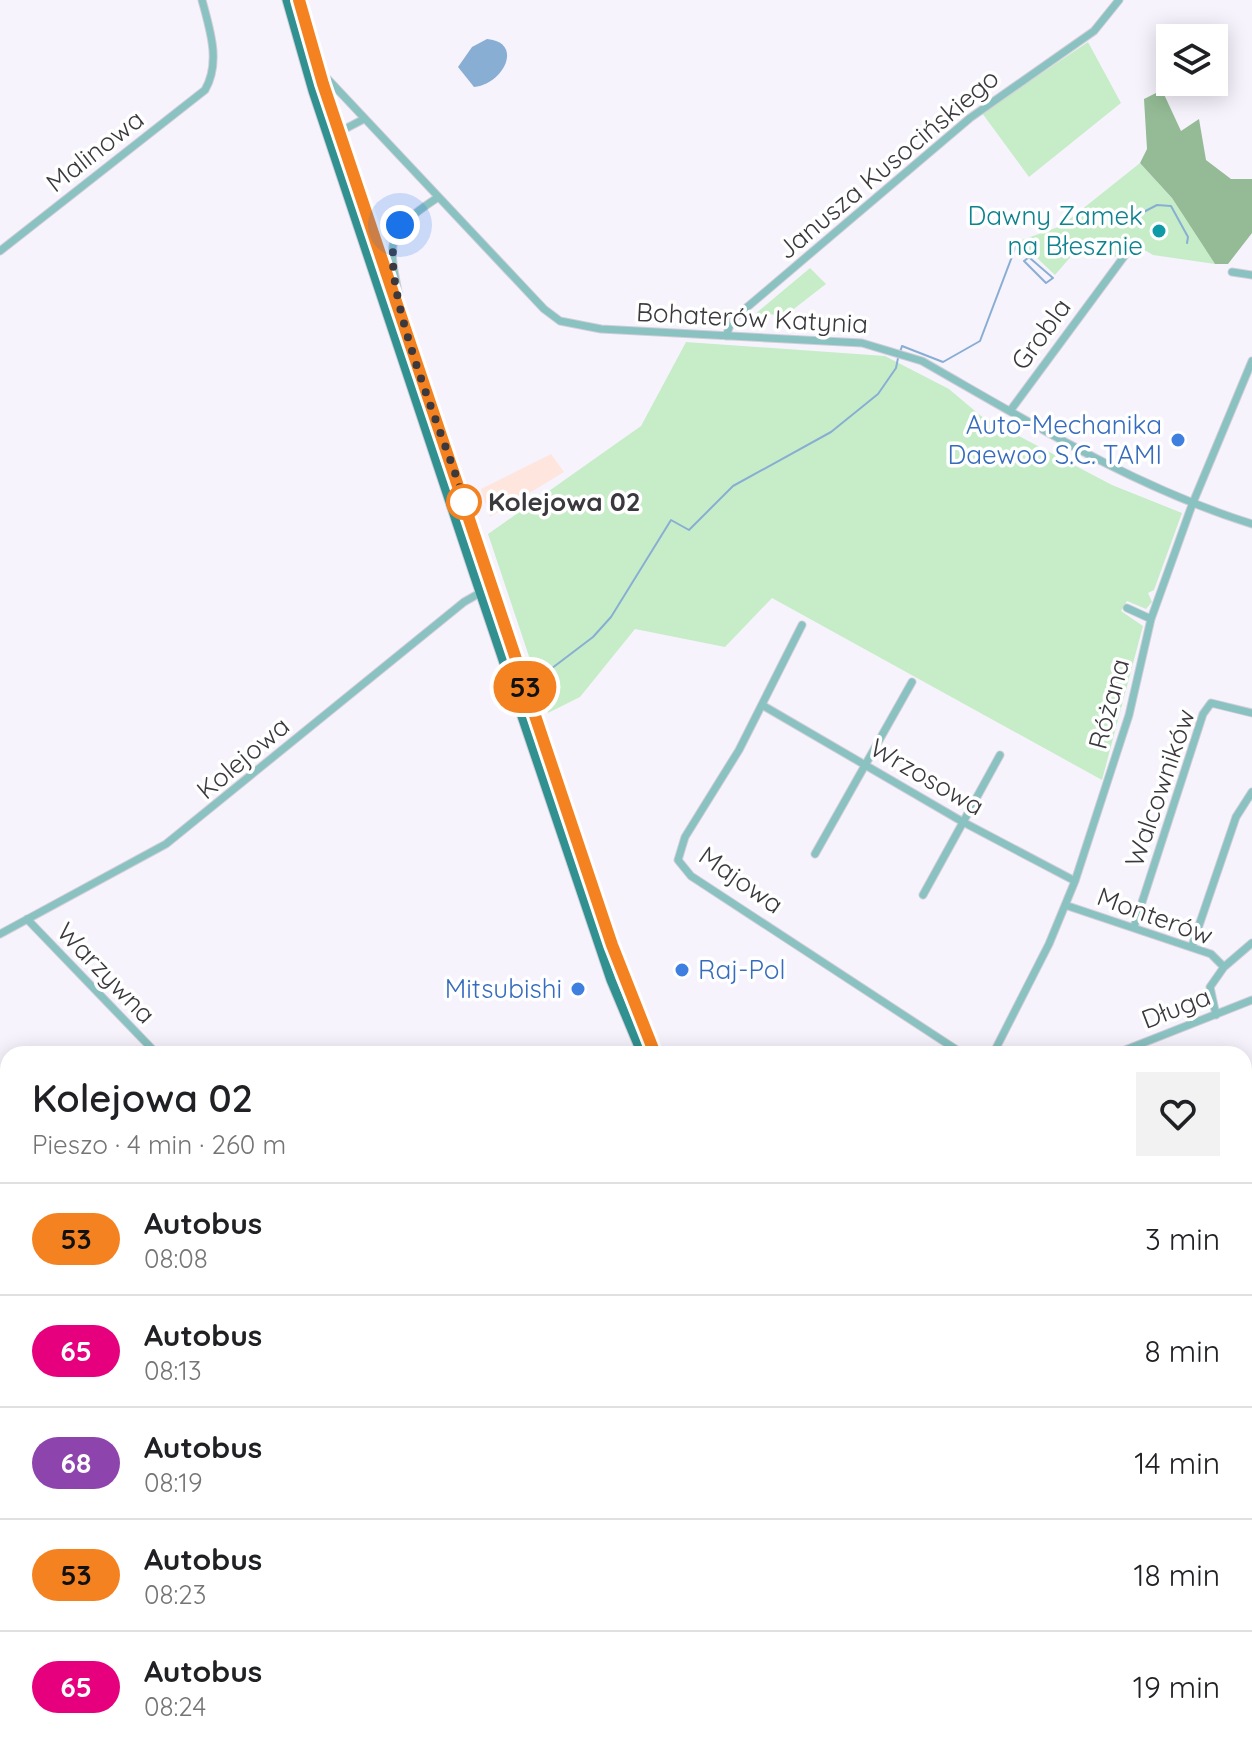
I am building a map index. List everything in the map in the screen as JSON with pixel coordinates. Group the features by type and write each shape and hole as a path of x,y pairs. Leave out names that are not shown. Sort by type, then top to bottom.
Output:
{"main road":[{"path":"287,0 611,980 639,1046"},
{"path":"299,0 339,132 624,981 652,1046"}],"street":[{"name":"Malinowa","path":"0,251 205,90 211,79 213,45 202,0"},
{"name":"Janusza Kusocińskiego","path":"726,336 732,320 743,310 970,118 1094,31 1119,0"},
{"name":"Bohaterów Katynia","path":"318,68 437,198 560,321 601,329 887,347 922,361 1093,457 1192,505 1252,524"},
{"path":"339,132 364,119"},
{"path":"404,327 394,272 395,233 406,219 437,198"},
{"name":"Grobla","path":"1010,411 1134,243"},
{"path":"1232,272 1252,275"},
{"name":"Różana","path":"997,1046 1049,944 1075,881 1129,715 1151,619 1192,505 1252,361"},
{"name":"Kolejowa","path":"0,934 166,844 492,586"},
{"path":"1127,608 1151,619"},
{"name":"Majowa","path":"802,625 739,750 685,837 678,860 691,876 951,1046"},
{"path":"815,854 912,682"},
{"name":"Walcowników","path":"1134,927 1203,714 1211,703 1252,713"},
{"name":"Wrzosowa","path":"762,705 963,822 1075,881"},
{"path":"923,895 1000,755"},
{"path":"1192,946 1236,817 1252,792"},
{"name":"Monterów","path":"1065,905 1211,954 1224,967 1210,987 1216,1015"},
{"name":"Warzywna","path":"27,919 149,1046"},
{"path":"1224,967 1252,943"},
{"name":"Długa","path":"1136,1046 1252,1000"}],"shaded area":[{"path":"551,454 564,472 490,517 481,489"}],"green space":[{"path":"1088,42 1121,103 1029,177 982,113"},
{"path":"1156,93 1156,96 1165,96 1181,131 1199,119 1206,160 1231,179 1252,179 1252,233 1228,264 1215,264 1172,198 1140,163 1147,149 1144,99"},
{"path":"1140,163 1172,198 1215,264 1153,255 1129,241 1116,257 1086,239 1055,275 1019,241 1061,226"},
{"path":"810,268 826,284 786,315 755,314"},
{"path":"686,342 885,356 949,389 981,416 1112,485 1182,513 1154,590 1148,593 1152,602 1146,609 1127,601 1121,611 1143,626 1102,780 772,598 725,647 635,629 580,697 548,713 488,534 641,426"}],"water":[{"path":"487,39 505,47 506,63 494,79 474,87 458,67 472,47"}],"waterway":[{"path":"1136,216 1157,205 1171,206 1188,237 1187,243"},
{"path":"900,352 902,346 943,362 980,341 1016,246 1053,278 1046,283 1024,261 1028,258"},
{"path":"539,678 593,637 611,617 671,520 689,530 733,486 831,432 878,394 896,368 898,358"}],"bus line":[{"name":"53","path":"299,0 323,84 612,945 651,1046"}],"place":[{"name":"Dawny Zamek na Błesznie","path":"1159,231"},
{"name":"Auto-Mechanika Daewoo S.C. TAMI","path":"1178,440"},
{"name":"Kolejowa 02","path":"464,502"},
{"name":"Raj-Pol","path":"682,970"},
{"name":"Mitsubishi","path":"578,989"}],"route":[{"path":"400,225 395,233 393,248 404,327 464,502"}]}
